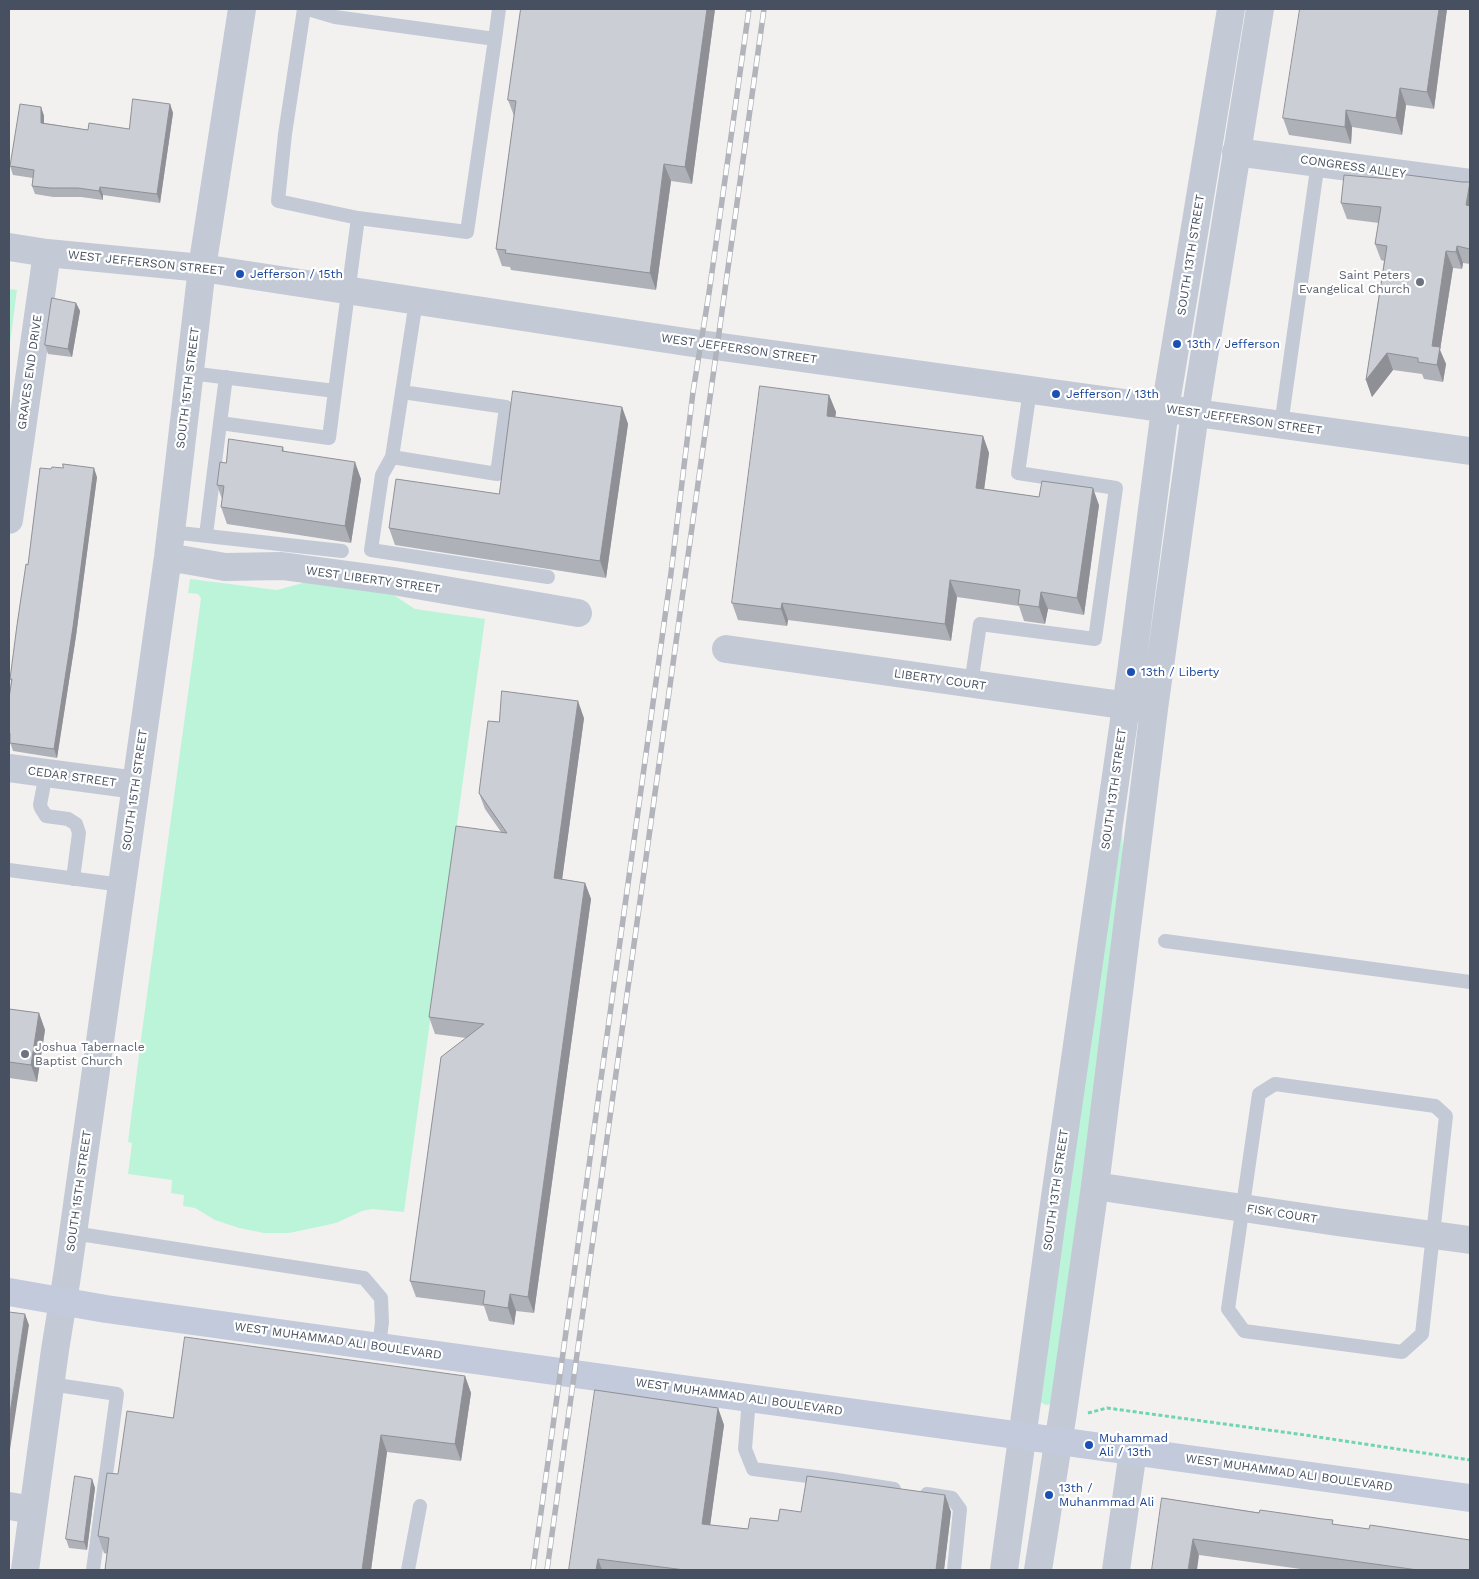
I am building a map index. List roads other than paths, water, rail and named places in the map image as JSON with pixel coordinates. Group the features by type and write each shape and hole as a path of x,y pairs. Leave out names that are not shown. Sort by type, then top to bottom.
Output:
{"main road":[{"name":"WEST MUHAMMAD ALI BOULEVARD","path":"9,1292 106,1309 1470,1498"}],"street":[{"name":"SOUTH 15TH STREET","path":"25,1570 21,1508 50,1384 63,1301 170,544 202,268 242,9"},
{"name":"SOUTH 13TH STREET","path":"1004,1570 1059,1165 1126,706 1165,410 1231,9"},
{"path":"1038,1570 1095,1186 1154,709 1195,413 1260,9"},
{"name":"CONGRESS ALLEY","path":"1236,152 1470,183"},
{"name":"WEST JEFFERSON STREET","path":"9,247 46,253 202,268 686,342 1470,452"},
{"name":"GRAVES END DRIVE","path":"9,520 46,253"},
{"name":"WEST LIBERTY STREET","path":"170,544 225,567 291,567 393,581 578,612"},
{"name":"LIBERTY COURT","path":"726,649 1154,709"},
{"name":"CEDAR STREET","path":"9,768 136,786"},
{"name":"FISK COURT","path":"1095,1186 1470,1240"},
{"path":"1116,1570 1133,1451"}],"lane":[{"path":"495,39 365,15 335,17 306,9 285,134 278,201 358,218 466,232 495,39 499,9"},
{"path":"1281,426 1318,162"},
{"path":"220,423 329,438 358,218"},
{"path":"416,301 392,457 382,474 371,550 548,577"},
{"path":"190,373 335,391"},
{"path":"206,535 226,377"},
{"path":"971,684 980,624 1095,639 1116,488 1018,473 1030,390"},
{"path":"392,457 497,474 506,407 402,392"},
{"path":"170,544 206,535 342,551"},
{"path":"46,773 40,804 41,808 46,816 68,819 76,824 79,833 73,879"},
{"path":"9,870 122,886"},
{"path":"1165,941 1470,982"},
{"path":"1275,1084 1435,1106 1446,1116 1422,1334 1402,1352 1244,1332 1228,1309 1243,1208 1259,1094 1275,1084"},
{"path":"73,1233 364,1278 381,1298 382,1322 379,1346"},
{"path":"50,1384 117,1394 93,1570"},
{"path":"749,1398 745,1448 753,1469 952,1498 960,1509 954,1570"},
{"path":"408,1570 420,1506"}],"railway":[{"path":"533,1570 671,573 693,392 709,293 749,9"},
{"path":"547,1570 764,9"}],"place":[{"name":"Jefferson / 15th","path":"240,274"},
{"name":"Saint Peters Evangelical Church","path":"1420,282"},
{"name":"13th / Jefferson","path":"1177,344"},
{"name":"Jefferson / 13th","path":"1056,394"},
{"name":"13th / Liberty","path":"1131,672"},
{"name":"Joshua Tabernacle Baptist Church","path":"25,1054"},
{"name":"Muhammad Ali / 13th","path":"1089,1445"},
{"name":"13th / Muhanmmad Ali","path":"1049,1495"}]}
